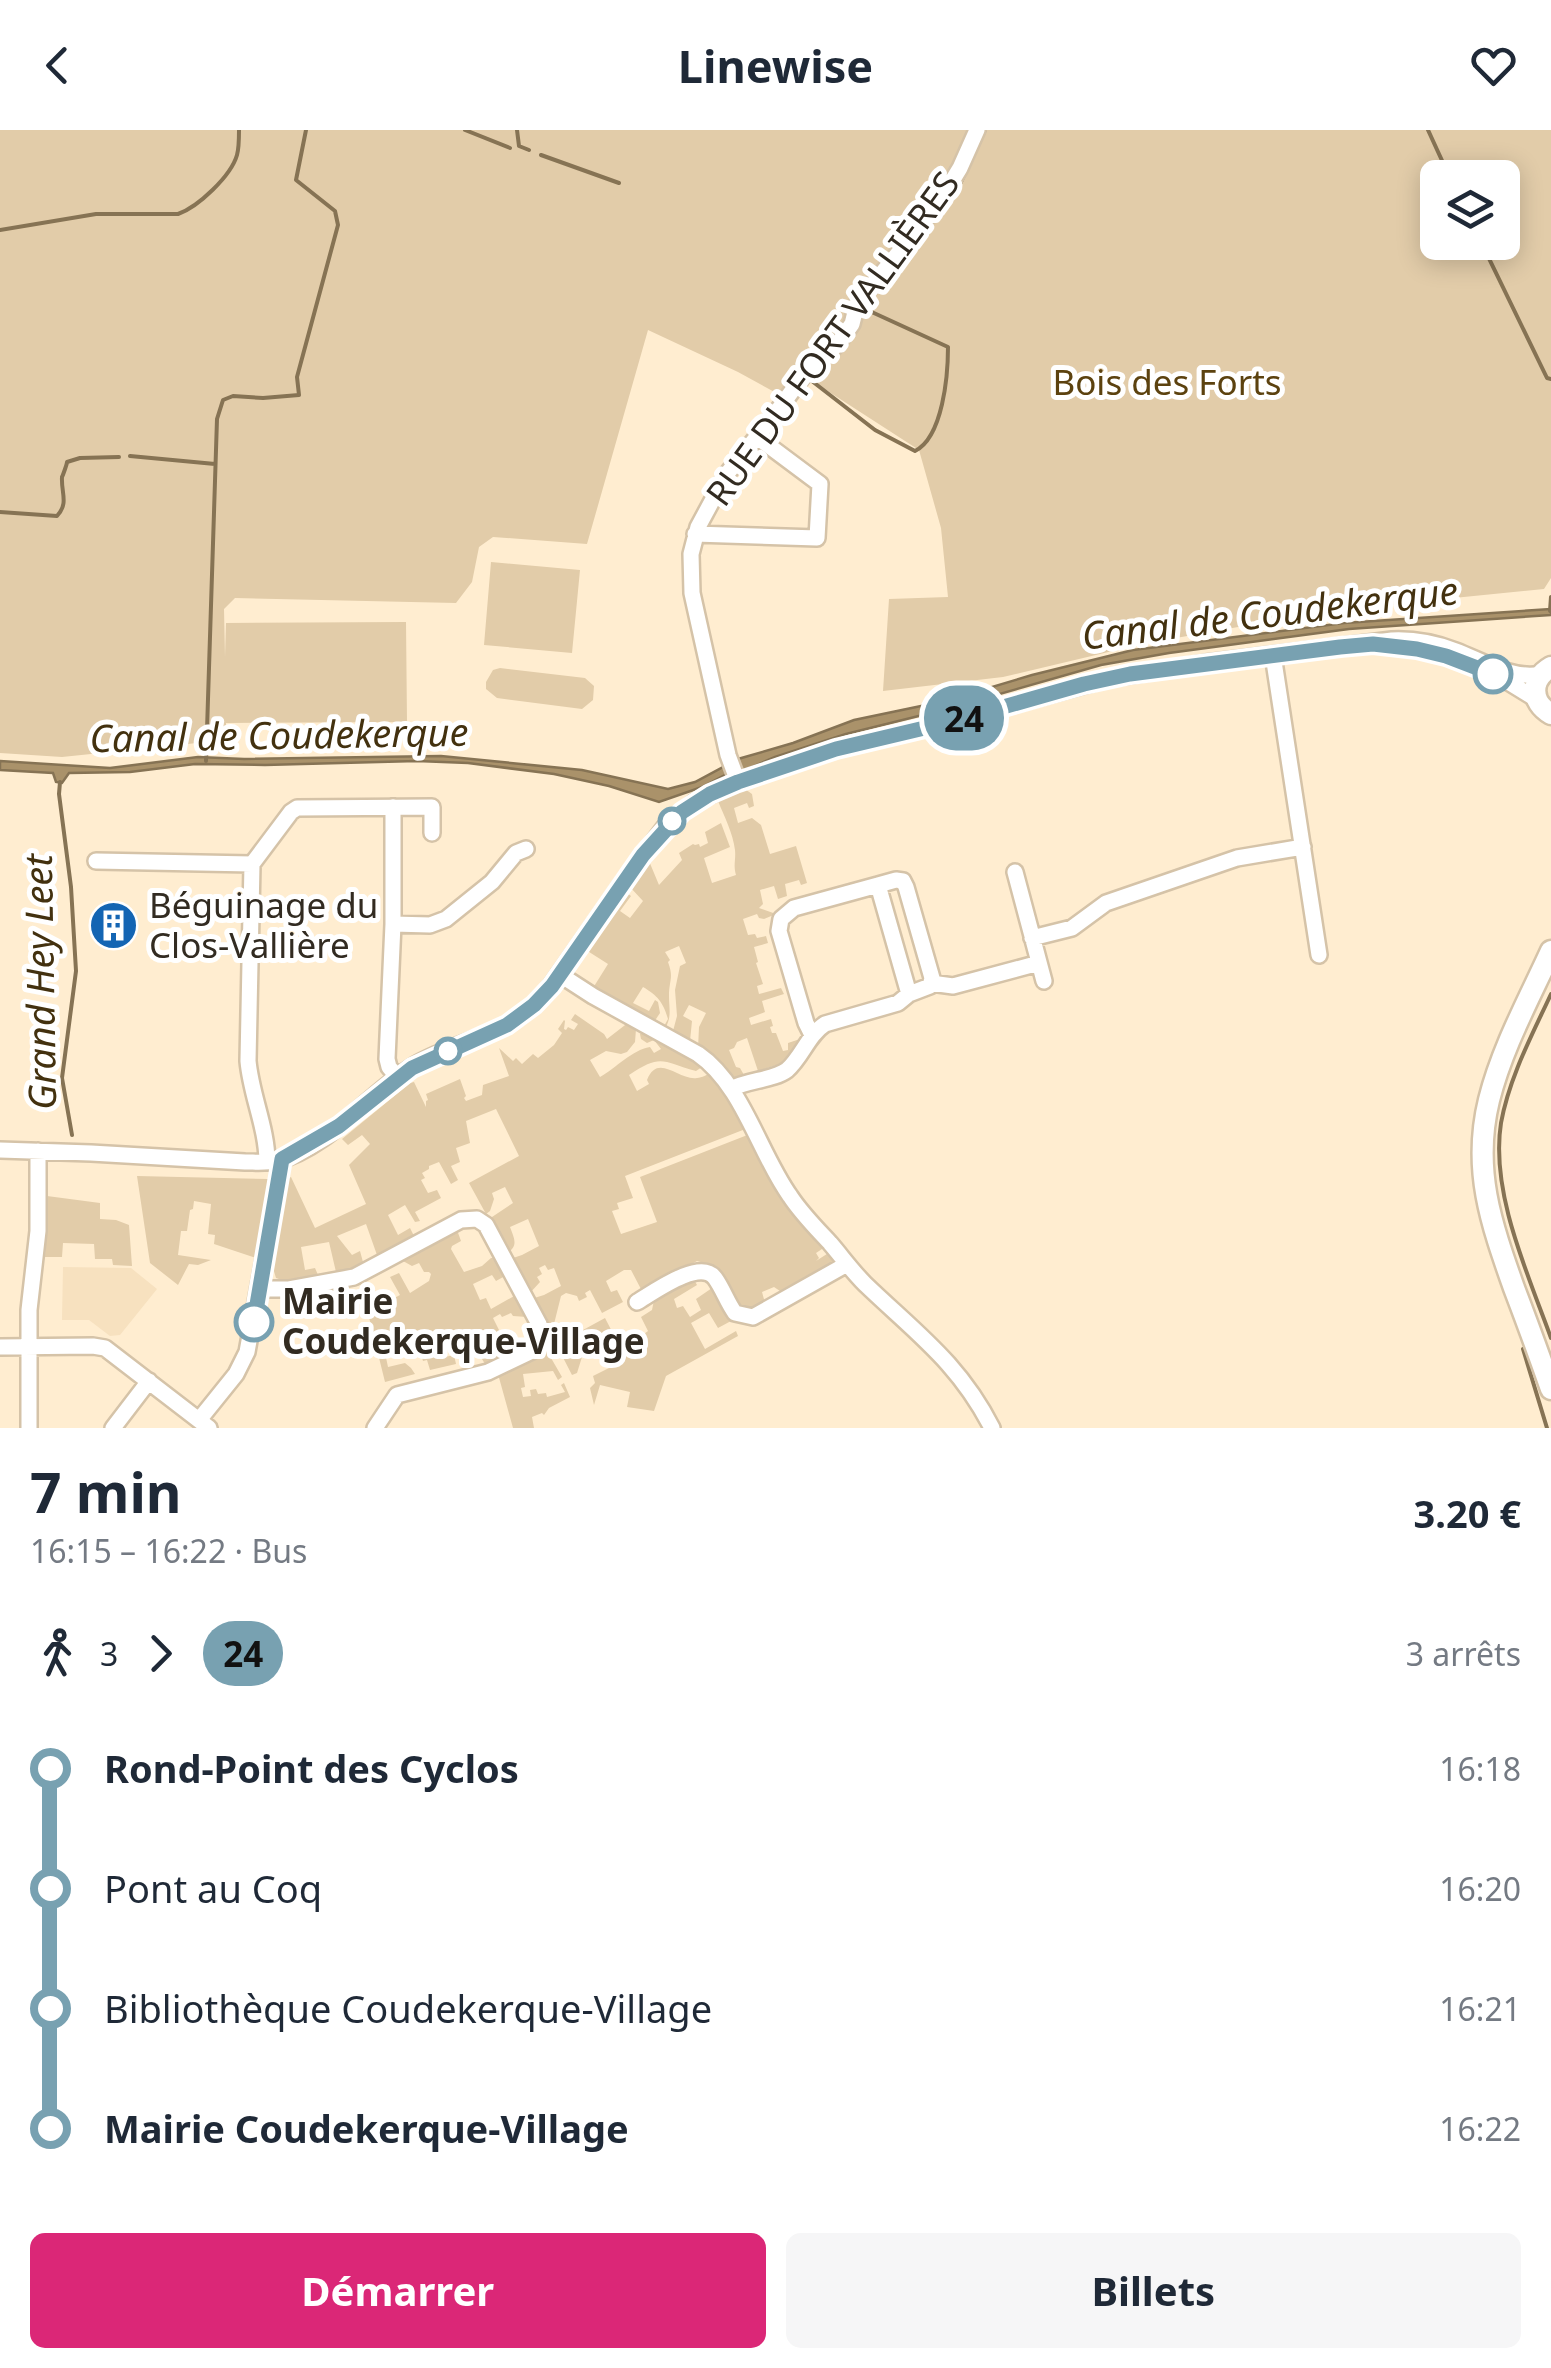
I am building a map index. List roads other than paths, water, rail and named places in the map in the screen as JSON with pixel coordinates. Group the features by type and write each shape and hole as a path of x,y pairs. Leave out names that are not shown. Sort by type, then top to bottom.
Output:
{"main road":[{"path":"1547,668 1535,686 1547,710"},
{"path":"1551,950 1495,1080 1485,1118 1482,1158 1491,1220 1551,1389"}],"street":[{"name":"RUE DU FORT VALLIÈRES","path":"737,779 729,759 691,588 695,534 722,482 810,366 832,350 850,327 858,304 942,197 977,130"},
{"path":"695,534 817,538 820,484 757,437"},
{"path":"0,1150 274,1161 339,1126 423,1061 507,1025 540,1000 670,823 695,802 737,779 846,746 1142,672 1397,640 1450,649 1519,675 1547,668"},
{"path":"1373,644 1446,656 1502,678 1547,710"},
{"path":"1274,655 1320,954"},
{"path":"393,807 387,1059 398,1078"},
{"path":"0,1347 110,1350 204,1424 246,1356 260,1289 274,1161 251,1088 248,1061 252,864 294,810 432,807 432,833"},
{"path":"1032,938 1072,928 1101,905 1237,858 1303,847"},
{"path":"392,924 430,925 446,920 495,880 516,852 526,849"},
{"path":"96,861 252,864"},
{"path":"1015,872 1044,982"},
{"path":"812,1035 780,931 781,919 794,908 896,880 905,884 932,984"},
{"path":"878,885 909,994"},
{"path":"731,1090 787,1070 824,1024 898,1003 932,984 953,986 1039,963"},
{"path":"560,974 714,1066 785,1190 847,1264 954,1368 992,1428"},
{"path":"29,1428 29,1302 38,1231 38,1151"},
{"path":"260,1289 289,1289 350,1278 461,1220 477,1219 486,1226 539,1324 537,1345 488,1372 394,1396 375,1428"},
{"path":"637,1302 692,1272 703,1271 713,1275 735,1313 753,1317 847,1264"},
{"path":"112,1428 149,1381"}],"waterway":[{"path":"0,230 96,214 178,214 204,198 228,172 237,155 239,130"},
{"name":"Canal de Coudekerque","path":"206,761 217,419 223,400 233,396 299,395 297,377 338,225 335,211 296,180 306,130"},
{"path":"465,130 510,148"},
{"path":"517,130 519,146 529,150"},
{"path":"946,205 985,130"},
{"path":"1428,130 1442,160"},
{"path":"541,155 619,183"},
{"path":"1490,260 1547,378 1551,379"},
{"path":"808,378 875,430 915,451 924,444 942,404 948,347 864,306"},
{"path":"130,456 215,464"},
{"path":"0,512 57,516 64,502 62,477 67,462 119,457"},
{"path":"1550,611 1551,597"},
{"name":"Grand Hey Leet","path":"60,782 76,971 62,1078 72,1135"},
{"path":"1551,994 1510,1090 1499,1149 1513,1232 1551,1338"},
{"path":"1523,1349 1547,1428"}],"place":[{"name":"Béguinage du Clos-Vallière","path":"114,926"},
{"name":"Mairie Coudekerque-Village","path":"254,1322"}],"park label":[{"name":"Bois des Forts","path":"1167,383"}]}
